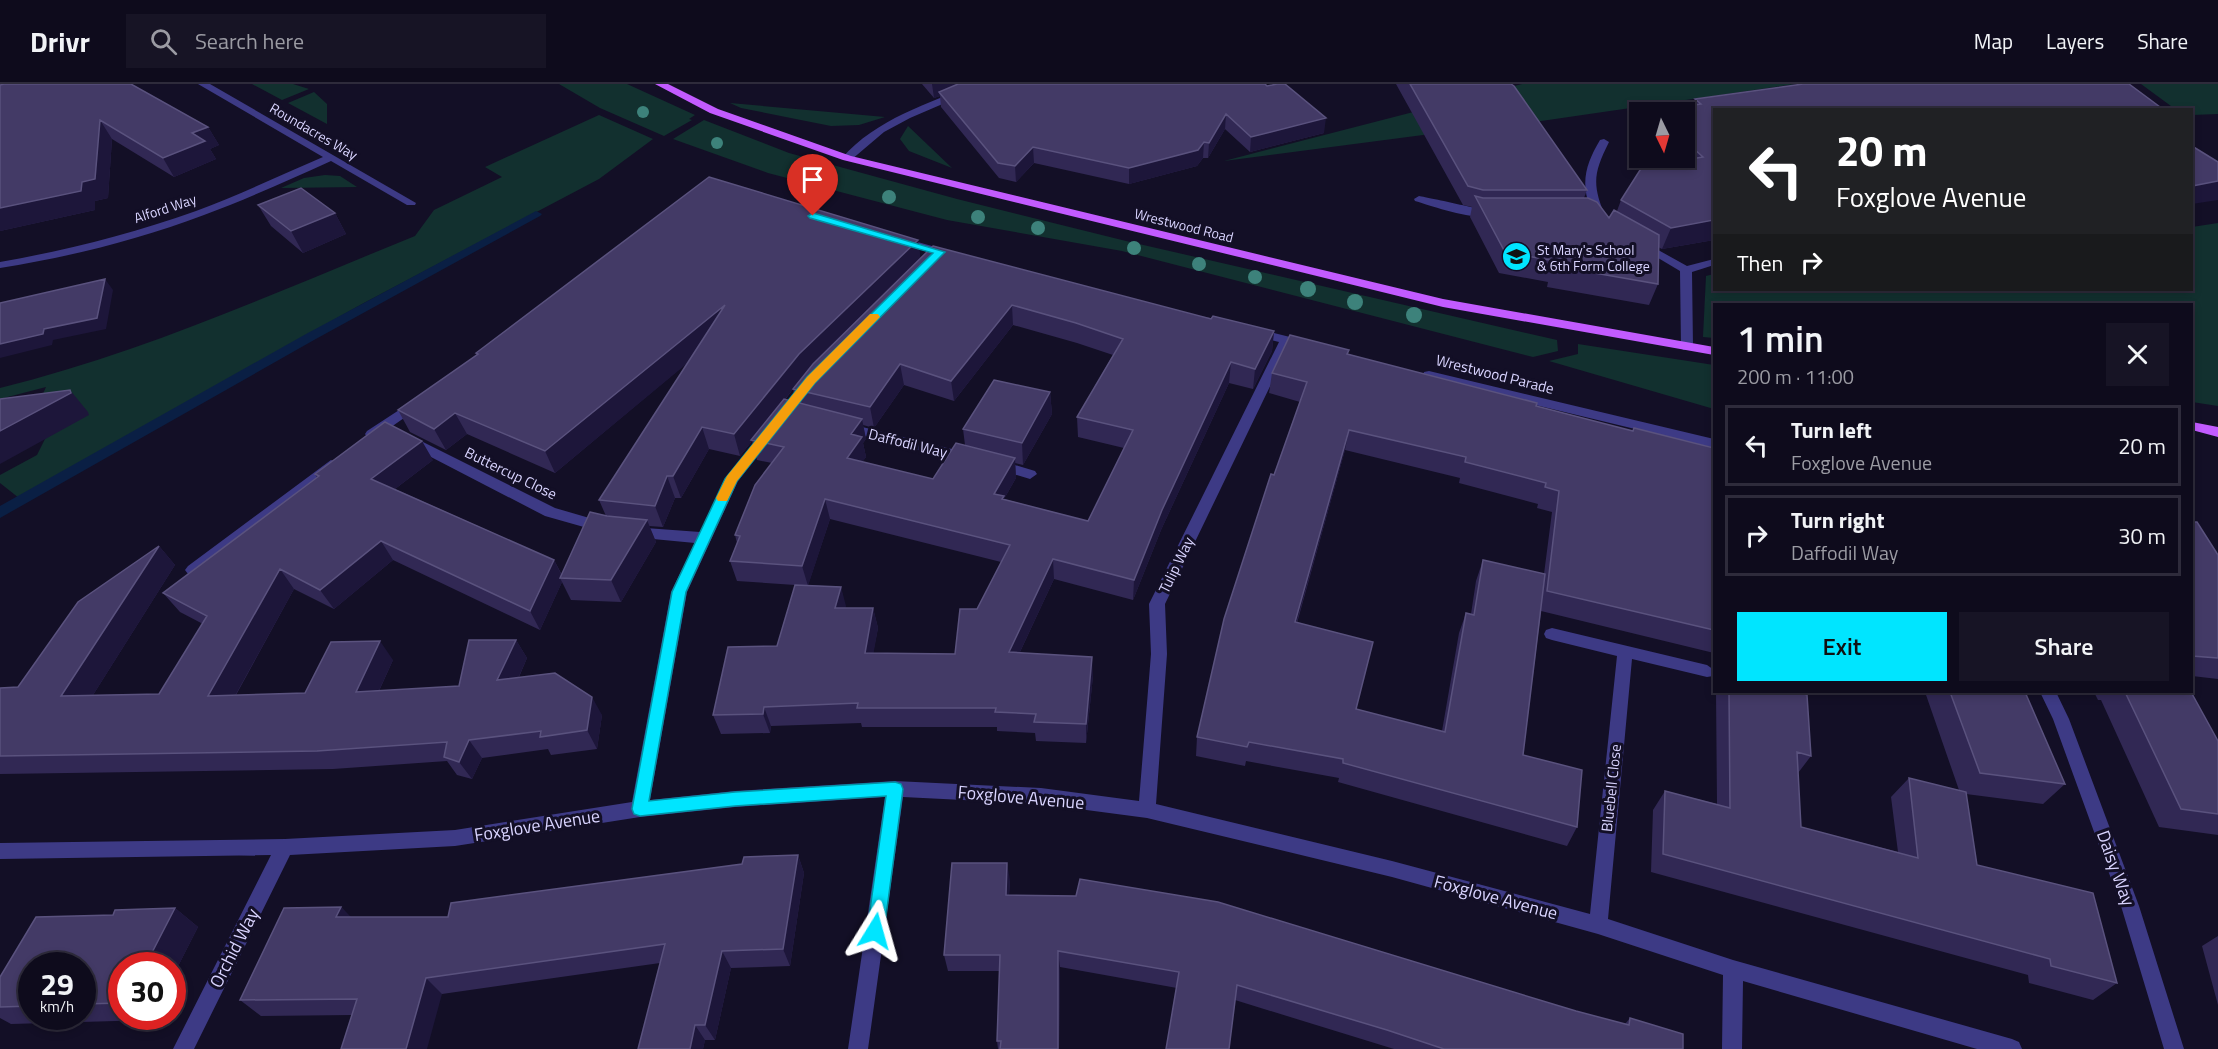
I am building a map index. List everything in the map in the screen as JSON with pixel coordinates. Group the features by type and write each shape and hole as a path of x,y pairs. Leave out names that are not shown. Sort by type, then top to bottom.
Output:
{"main road":[{"name":"Wrestwood Road","path":"660,84 714,111 847,158 1443,303 1713,351"},
{"path":"2193,426 2218,432"}],"street":[{"name":"Roundacres Way","path":"203,84 411,203"},
{"path":"847,158 880,130 906,116 984,84"},
{"path":"1582,214 1606,224 1588,190 1591,167 1604,142"},
{"name":"Alford Way","path":"0,265 37,259 136,233 225,204 332,157"},
{"path":"1419,199 1478,214 1501,214"},
{"path":"1629,237 1686,270 1713,262"},
{"path":"893,238 936,256 963,258"},
{"path":"1686,270 1687,347"},
{"path":"1240,328 1321,349"},
{"name":"Tulip Way","path":"1147,810 1159,654 1157,604 1286,340"},
{"name":"Wrestwood Parade","path":"1413,371 1713,444"},
{"path":"363,441 429,393"},
{"path":"640,809 679,592 732,479 778,420"},
{"name":"Daffodil Way","path":"830,423 1030,474"},
{"name":"Buttercup Close","path":"382,426 550,512 617,531 704,538"},
{"path":"193,570 344,455"},
{"path":"1552,634 1707,671"},
{"name":"Bluebell Close","path":"1598,925 1625,652"},
{"name":"Daisy Way","path":"2048,693 2061,719 2130,906 2174,1049"},
{"path":"858,1049 895,789"},
{"name":"Foxglove Avenue","path":"0,851 285,847 455,838 640,809 735,799 895,789 1041,796 1147,810 1392,869 1598,925 1733,969 2012,1049"},
{"name":"Orchid Way","path":"183,1049 285,847"},
{"path":"1732,1049 1733,969"}],"green space":[{"path":"252,84 293,84 309,89 282,100"},
{"path":"559,84 627,84 695,115 689,119 692,120 664,136 600,108"},
{"path":"1522,84 1795,84 1672,102 1629,102 1629,108 1466,132 1423,135 1224,161"},
{"path":"2141,84 2218,84 2218,114 2193,115 2193,108 2174,108"},
{"path":"314,92 327,104 327,124 288,103"},
{"path":"730,103 885,117 859,125 831,126 741,108"},
{"path":"599,115 653,139 599,179 362,304 19,498 0,483 0,475 37,455 59,411 34,414 46,387 0,399 0,388 53,374 158,339 415,236 434,210 502,177 485,167"},
{"path":"704,120 789,153 957,199 1126,241 1557,340 1558,351 1533,357 1122,251 947,220 768,173 673,139"},
{"path":"908,126 952,168 909,151 900,139"},
{"path":"325,175 340,176 357,187 281,188 304,178"},
{"path":"2218,223 2218,406 2193,402 2193,303 1713,303 1713,338 1703,337 1706,276 1713,274 1713,291 2193,291 2193,227"},
{"path":"1578,344 1713,365 1713,409 1549,361 1578,354"}],"building":[{"path":"131,84 208,127 192,133 205,141 163,158 100,120 95,179 82,182 81,191 0,208 0,85"},
{"path":"958,84 1265,84 1267,86 1285,84 1326,118 1251,137 1226,114 1209,143 1204,142 1198,150 1129,168 1033,147 1015,166 998,163 939,92"},
{"path":"1410,84 1511,84 1587,190 1483,190 1468,186"},
{"path":"1803,84 2129,84 2161,108 1713,108 1713,220 1671,228 1621,200 1641,168 1695,168 1695,158 1703,157 1695,150 1695,105 1701,104 1695,99"},
{"path":"2193,147 2218,162 2218,181 2193,186"},
{"path":"709,177 918,240 799,354 734,434 702,427 673,476 667,476 655,506 599,500 725,305 545,451 455,413 434,429 398,410 478,354 476,353"},
{"path":"301,188 335,213 291,231 258,205"},
{"path":"1475,196 1483,198 1588,198 1597,202 1609,218 1614,210 1659,235 1658,284 1554,266 1555,261 1505,252"},
{"path":"933,246 1211,319 1213,316 1274,331 1255,369 1231,362 1162,510 1134,580 1053,559 1009,652 1092,657 1086,724 1034,722 1036,714 995,712 996,708 857,708 858,703 764,707 763,714 713,715 728,647 777,646 795,585 841,587 835,608 873,608 865,653 955,654 960,609 977,609 1010,545 825,499 802,566 730,561 740,536 735,535 755,485 784,447 751,440 784,399 862,419 851,434 862,437 847,458 933,479 956,443 1015,458 994,494 1004,496 1002,499 1088,521 1133,430 1077,417 1123,339 1012,305 951,381 900,364 870,407 793,389 813,364"},
{"path":"105,279 97,318 44,329 43,334 0,344 0,303"},
{"path":"1290,335 1349,350 1347,354 1537,403 1536,406 1633,431 1634,428 1713,448 1713,630 1547,591 1559,491 1545,487 1546,483 1465,462 1466,457 1349,430 1295,622 1373,642 1356,709 1445,732 1466,613 1474,615 1483,560 1545,574 1523,755 1582,770 1577,827 1343,763 1343,759 1249,742 1247,747 1197,737 1224,619 1271,474 1274,475 1307,382 1272,373"},
{"path":"994,380 1050,392 1022,443 963,429"},
{"path":"70,390 71,393 0,431 0,399"},
{"path":"385,422 422,441 371,479 554,560 530,611 381,541 320,590 280,569 208,696 305,693 331,642 380,641 356,692 459,686 469,640 516,640 497,680 555,673 592,697 587,730 540,737 541,731 469,740 459,762 444,757 447,742 317,751 0,756 0,688 18,687 78,602 159,546 61,696 159,694 207,616 163,593 319,476 315,474"},
{"path":"590,512 647,520 611,580 560,578"},
{"path":"2193,522 2197,522 2218,555 2218,658 2193,656"},
{"path":"1729,693 1801,693 1807,695 1811,756 1797,752 1801,827 1918,858 1909,778 1966,792 1977,865 2093,893 2117,983 2051,966 2050,959 1663,854 1665,791 1730,808"},
{"path":"1950,693 2025,693 2065,784 1980,773"},
{"path":"2125,693 2192,693 2218,741 2218,814 2181,809"},
{"path":"798,855 783,949 722,951 705,1025 695,1025 690,1049 638,1049 665,944 426,978 406,1049 341,1049 357,999 240,1000 284,908 341,907 336,917 448,917 451,903 742,864 744,857"},
{"path":"952,863 1007,863 1006,895 1076,896 1080,879 1218,902 1576,1011 1629,1025 1630,1018 1683,1034 1683,1049 1444,1049 1237,985 1229,1049 1166,1049 1179,972 1058,951 1058,1049 1000,1049 1001,1041 997,1041 1000,955 944,955"},
{"path":"175,908 152,952 108,952 108,1003 96,1004 96,952 18,952 18,1006 0,1007 0,977 36,917 113,915 115,910"}],"waterway":[{"path":"0,513 310,337 536,214"}],"slow traffic":[{"path":"723,498 732,479 811,380 874,317"}],"place":[{"name":"St Mary's School & 6th Form College","path":"1516,257"}],"route":[{"path":"813,216 940,252 811,380 732,479 679,592 640,809 735,799 895,789 875,931"}]}
